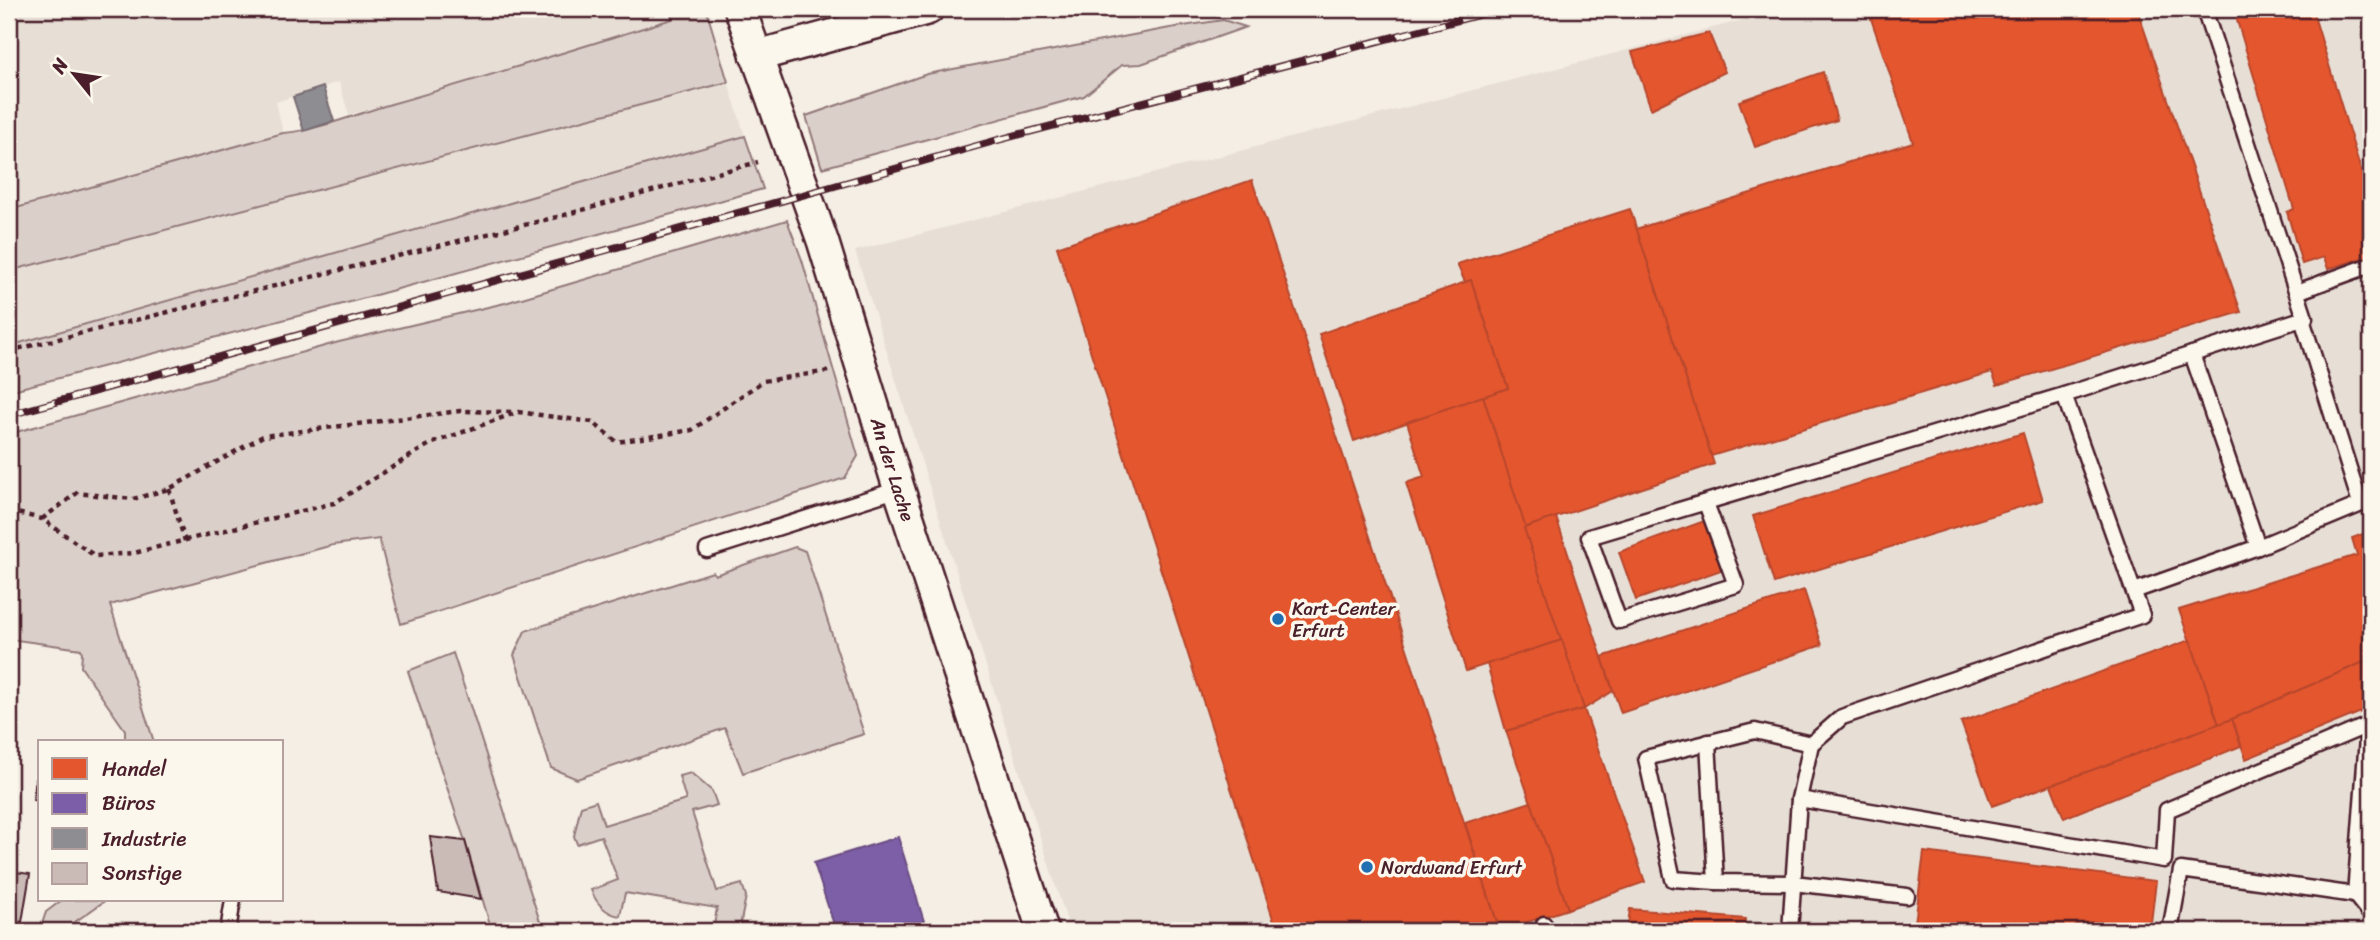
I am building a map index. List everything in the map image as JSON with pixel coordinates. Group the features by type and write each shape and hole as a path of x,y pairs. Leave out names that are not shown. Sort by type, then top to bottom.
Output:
{"street":[{"name":"An der Lache","path":"740,9 824,242 899,489 1044,931"},
{"path":"756,56 928,9"}],"lane":[{"path":"1706,503 1736,585 1619,621 1590,537 2064,395 2305,318 2204,9"},
{"path":"2297,292 2371,265"},
{"path":"2134,591 2259,547 2366,502 2302,318"},
{"path":"2192,354 2259,547"},
{"path":"1790,931 1798,799 1811,744 1842,717 2142,615 2064,395"},
{"path":"707,550 899,489"},
{"path":"2164,860 2167,810 2368,725 2355,895 2371,915"},
{"path":"1811,744 1755,731 1646,758 1673,879 1793,883 1907,896"},
{"path":"1708,741 1716,882"},
{"path":"1798,799 2164,860 2181,870 2355,895"},
{"path":"2170,931 2181,870"},
{"path":"228,931 233,902"}],"path":[{"path":"9,351 558,217 792,152"},
{"path":"42,519 77,493 134,499 169,489 263,436 460,411 518,412 592,422 617,442 692,429 763,381 837,370"},
{"path":"9,511 42,519 95,556 134,553 334,503 430,444 518,412"},
{"path":"169,489 184,541"}],"shaded area":[{"path":"9,9 670,9 673,19 506,71 349,115 339,82 276,102 283,133 9,210"},
{"path":"670,9 706,9 728,82 9,271 9,210 283,133 324,125 532,62 672,19"},
{"path":"1785,9 2371,9 2371,931 1070,931 855,251"},
{"path":"1223,20 1246,27 1141,64 1122,65 1084,96 822,168 806,116 927,74"},
{"path":"728,82 745,136 9,346 9,271"},
{"path":"745,136 763,189 321,310 9,391 9,346"},
{"path":"787,220 802,260 858,456 845,478 401,624 379,539 333,545 110,605 153,740 125,740 125,730 81,667 81,649 9,639 9,434 339,342 505,303"},
{"path":"795,547 805,551 864,734 743,773 725,728 577,779 551,768 514,655 525,631 713,572 715,575"},
{"path":"453,653 543,931 492,931 408,671"},
{"path":"691,773 712,791 717,805 692,812 717,891 742,884 746,896 739,931 713,931 717,908 625,893 620,916 610,913 599,903 591,890 618,880 601,836 577,844 574,836 581,806 596,801 604,825 686,800 679,776"},
{"path":"59,902 103,902 62,931 33,931 42,924 46,912"}],"building: Handel":[{"path":"2137,9 2241,312 1997,385 1992,372 1711,456 1636,229 1913,142 1868,10"},
{"path":"2252,9 2312,9 2366,187 2371,185 2371,255 2328,269 2324,257 2302,264 2287,212 2294,209 2235,14"},
{"path":"1709,33 1725,72 1651,109 1632,52"},
{"path":"1823,72 1837,120 1755,147 1739,101"},
{"path":"1252,180 1500,931 1277,931 1057,247"},
{"path":"1630,209 1714,464 1524,528 1483,396 1508,388 1471,280 1465,282 1457,264"},
{"path":"1471,280 1508,388 1354,441 1319,334"},
{"path":"1483,396 1562,640 1466,671 1406,483 1424,477 1407,422"},
{"path":"2023,433 2043,500 1774,583 1753,516"},
{"path":"1556,517 1613,691 1584,709 1524,528"},
{"path":"1707,520 1724,569 1636,600 1619,552"},
{"path":"2371,531 2371,659 2219,725 2179,610 2357,555 2352,538"},
{"path":"1804,590 1822,645 1621,713 1602,657"},
{"path":"1562,640 1584,709 1506,731 1487,664"},
{"path":"2190,640 2219,725 1992,806 1961,722"},
{"path":"2371,659 2371,708 2246,759 2232,719"},
{"path":"1584,709 1645,882 1568,909 1506,731"},
{"path":"2232,719 2241,746 2064,818 2051,785"},
{"path":"1531,802 1568,909 1500,931 1465,823"},
{"path":"1924,852 2156,881 2150,931 1914,931"},
{"path":"1630,909 1745,919 1744,931 1627,931"}],"building: Büros":[{"path":"898,837 927,931 836,931 814,863"}],"building: Industrie":[{"path":"323,87 334,121 304,131 293,97"}],"building: Sonstige":[{"path":"37,772 38,772 38,801 33,800"},
{"path":"430,837 465,841 481,899 438,892"},
{"path":"9,871 30,874 22,922 9,920"}],"railway":[{"path":"9,415 998,140 1501,9"}],"place":[{"name":"Kart-Center Erfurt","path":"1278,619"},
{"name":"Nordwand Erfurt","path":"1367,867"}]}
